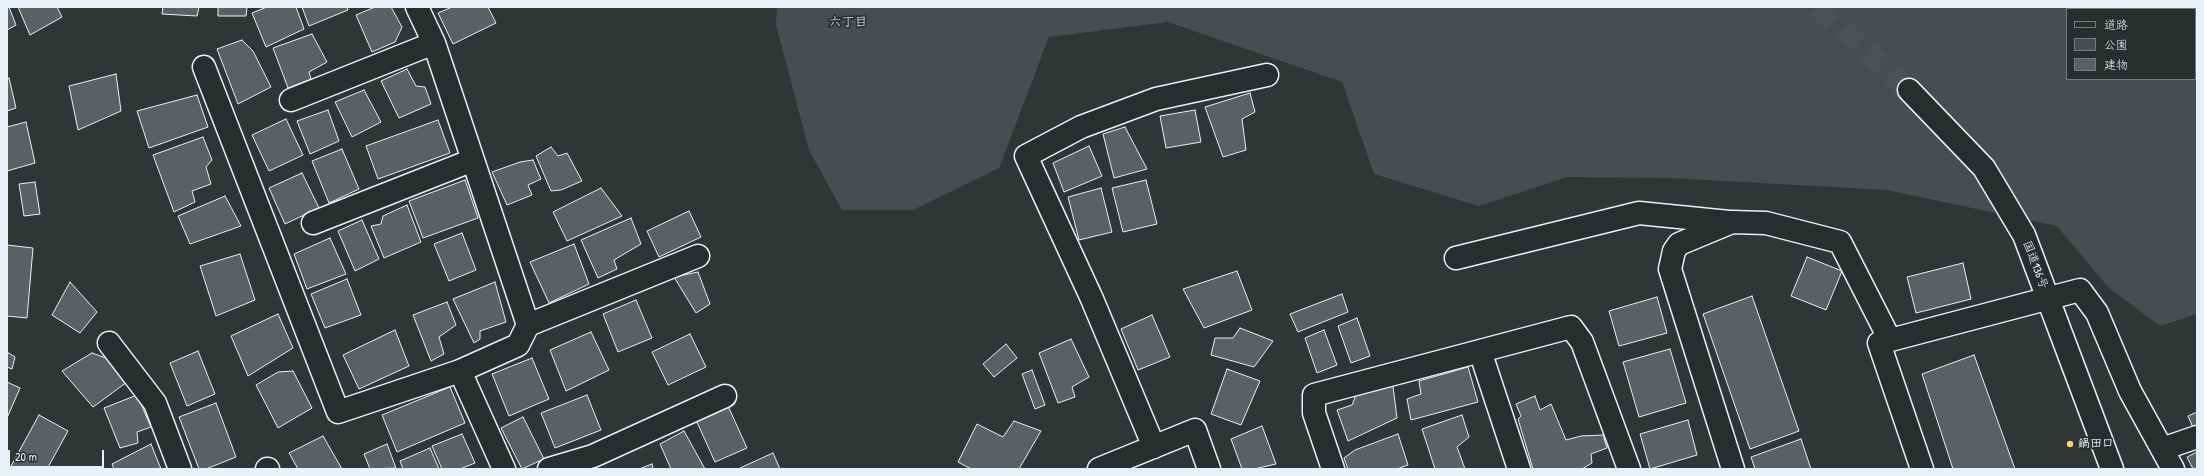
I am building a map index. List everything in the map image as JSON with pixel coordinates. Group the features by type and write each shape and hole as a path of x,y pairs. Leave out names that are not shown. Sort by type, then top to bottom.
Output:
{"main road":[{"path":"417,7 434,43 528,325"},
{"path":"290,100 434,43"},
{"path":"204,67 338,412 460,371 518,344 528,325 698,256"},
{"path":"1154,447 1092,299 1026,156 1081,127 1156,99 1267,75"},
{"name":"国道136号","path":"1909,90 1984,168 2024,235 2112,469"},
{"path":"313,224 473,160"},
{"path":"1456,258 1639,213 1732,222 1766,223 1840,242 1890,340"},
{"path":"1732,222 1679,244 1674,251 1670,269 1733,469"},
{"path":"1922,469 1879,343 2048,300 2080,290 2097,313 2130,390 2173,469"},
{"path":"1333,469 1314,413 1314,395 1570,327 1582,342 1628,469"},
{"path":"109,343 155,403 180,469"},
{"path":"1480,351 1519,469"},
{"path":"460,371 504,469"},
{"path":"550,469 593,456 725,396"},
{"path":"1100,469 1195,430 1209,469"},
{"path":"2162,449 2197,437"}],"green space":[{"path":"777,7 2197,7 2197,314 2160,326 2109,288 2057,226 1887,190 1669,178 1567,177 1479,206 1374,174 1342,82 1168,22 1049,37 999,168 913,210 842,210 809,150 776,25"}],"building":[{"path":"7,7 9,7 16,25 7,30"},
{"path":"18,7 57,7 62,17 30,35"},
{"path":"163,7 199,7 197,16 162,14"},
{"path":"218,7 247,7 246,16 218,16"},
{"path":"267,7 296,7 304,29 266,47 252,13"},
{"path":"302,7 347,7 348,10 309,26"},
{"path":"375,7 391,7 402,27 395,42 372,52 356,15"},
{"path":"452,7 488,7 496,23 453,44 438,13"},
{"path":"312,34 327,62 309,72 311,79 288,88 273,48"},
{"path":"242,40 253,51 271,87 238,104 217,49"},
{"path":"407,69 416,86 425,87 431,104 399,118 381,81"},
{"path":"116,74 121,111 78,130 69,86"},
{"path":"9,78 16,108 7,111 7,79"},
{"path":"364,90 381,122 352,137 335,102"},
{"path":"1250,93 1255,112 1242,119 1246,150 1223,157 1205,107"},
{"path":"197,95 208,127 149,148 137,111"},
{"path":"328,110 339,141 310,154 297,121"},
{"path":"1195,110 1201,142 1166,148 1160,116"},
{"path":"286,119 303,155 269,171 252,135"},
{"path":"438,120 450,153 378,179 366,146"},
{"path":"26,122 35,163 7,171 7,127"},
{"path":"1125,127 1147,169 1114,178 1103,134"},
{"path":"203,137 212,160 206,167 211,184 192,191 195,202 174,212 153,155"},
{"path":"1089,146 1102,176 1064,192 1053,163"},
{"path":"551,147 558,156 567,153 582,181 561,190 551,191 536,156"},
{"path":"342,149 359,189 329,203 312,161"},
{"path":"533,160 541,179 528,185 532,195 507,205 492,172 520,162"},
{"path":"302,173 319,208 285,224 269,188"},
{"path":"465,180 478,218 423,238 409,201"},
{"path":"1146,180 1157,224 1123,232 1112,188"},
{"path":"35,182 40,214 24,216 19,184"},
{"path":"601,188 622,216 567,241 553,212"},
{"path":"1101,188 1112,232 1079,240 1068,197"},
{"path":"225,196 241,226 190,244 178,216"},
{"path":"407,205 421,242 384,258 371,226 381,224 383,216"},
{"path":"689,211 701,237 659,257 647,231"},
{"path":"631,218 641,244 614,260 617,269 598,278 581,240"},
{"path":"362,220 379,259 355,271 338,231"},
{"path":"462,233 476,270 449,281 434,244"},
{"path":"330,238 346,274 307,289 294,254"},
{"path":"574,244 589,284 549,303 530,262"},
{"path":"7,245 33,248 27,318 7,316"},
{"path":"240,254 255,300 216,316 200,266"},
{"path":"1807,257 1842,271 1826,310 1791,296"},
{"path":"1963,263 1971,299 1916,313 1907,277"},
{"path":"1237,271 1252,310 1204,328 1183,289"},
{"path":"698,272 710,304 696,313 674,277"},
{"path":"347,279 361,315 325,328 311,294"},
{"path":"70,282 97,312 80,333 52,315"},
{"path":"495,282 506,322 480,331 480,339 474,343 453,299"},
{"path":"1342,294 1348,312 1298,332 1290,314"},
{"path":"1752,296 1799,431 1750,449 1703,314"},
{"path":"1657,297 1667,333 1619,346 1609,311"},
{"path":"636,300 652,338 618,352 603,314"},
{"path":"447,302 456,325 439,337 444,354 431,361 413,315"},
{"path":"278,314 293,348 248,376 231,336"},
{"path":"1152,315 1170,357 1138,370 1121,329"},
{"path":"1357,318 1370,356 1351,363 1338,326"},
{"path":"1240,328 1273,341 1254,367 1211,355 1215,338 1233,338"},
{"path":"395,330 409,366 359,389 343,355"},
{"path":"1324,330 1337,365 1317,373 1305,338"},
{"path":"591,332 609,370 566,391 550,350"},
{"path":"690,334 706,367 668,385 652,352"},
{"path":"1071,339 1089,377 1072,387 1075,397 1058,403 1039,353"},
{"path":"1006,344 1017,358 994,377 983,364"},
{"path":"1670,349 1686,403 1639,417 1623,362"},
{"path":"198,351 215,394 187,406 170,363"},
{"path":"7,352 15,357 12,369 7,367"},
{"path":"92,353 106,358 127,382 93,407 62,371"},
{"path":"1974,355 2015,469 1953,469 1922,374"},
{"path":"532,358 549,399 509,416 492,374"},
{"path":"1468,367 1478,402 1411,420 1407,399 1421,394 1419,381"},
{"path":"1227,369 1260,381 1241,425 1211,414"},
{"path":"1032,370 1045,405 1035,409 1022,374"},
{"path":"293,371 312,408 278,428 256,385 278,372"},
{"path":"7,382 20,388 7,418"},
{"path":"1393,386 1397,418 1348,441 1337,410 1352,405 1356,395"},
{"path":"450,387 465,423 397,452 382,415"},
{"path":"137,395 151,427 137,432 138,443 120,448 104,408"},
{"path":"587,395 601,430 555,448 541,413"},
{"path":"1535,396 1540,410 1551,404 1566,440 1581,436 1603,435 1607,448 1591,454 1592,463 1582,469 1533,469 1518,419 1521,416 1516,404"},
{"path":"216,403 236,457 206,469 199,469 179,417"},
{"path":"728,406 747,448 715,462 696,420"},
{"path":"2197,412 2197,429 2194,430 2188,416"},
{"path":"39,415 68,431 47,469 17,469 11,466"},
{"path":"1462,415 1469,437 1457,447 1465,469 1435,469 1422,429"},
{"path":"523,417 544,459 522,469 501,428"},
{"path":"1688,420 1697,455 1650,469 1640,434"},
{"path":"1014,421 1041,431 1019,469 971,469 958,462 977,424 1003,437"},
{"path":"1262,426 1276,464 1254,469 1242,469 1231,439"},
{"path":"684,431 705,469 671,469 660,444"},
{"path":"462,434 475,463 460,469 442,469 432,446"},
{"path":"1398,434 1408,465 1397,469 1348,469 1344,458 1355,450"},
{"path":"323,436 342,469 298,469 289,453"},
{"path":"1801,439 1811,469 1755,469 1751,457"},
{"path":"151,444 161,469 114,469 112,464"},
{"path":"387,444 396,468 370,469 364,454"},
{"path":"430,448 439,469 403,469 400,461"},
{"path":"2197,452 2197,468 2193,469 2187,457"},
{"path":"773,453 780,469 740,468"},
{"path":"652,464 653,469 639,469"}],"tunnel":[{"path":"1817,7 1909,90"}],"place":[{"name":"鍋田口","path":"2070,444"}],"district":[{"name":"六丁目","path":"848,23"}]}
